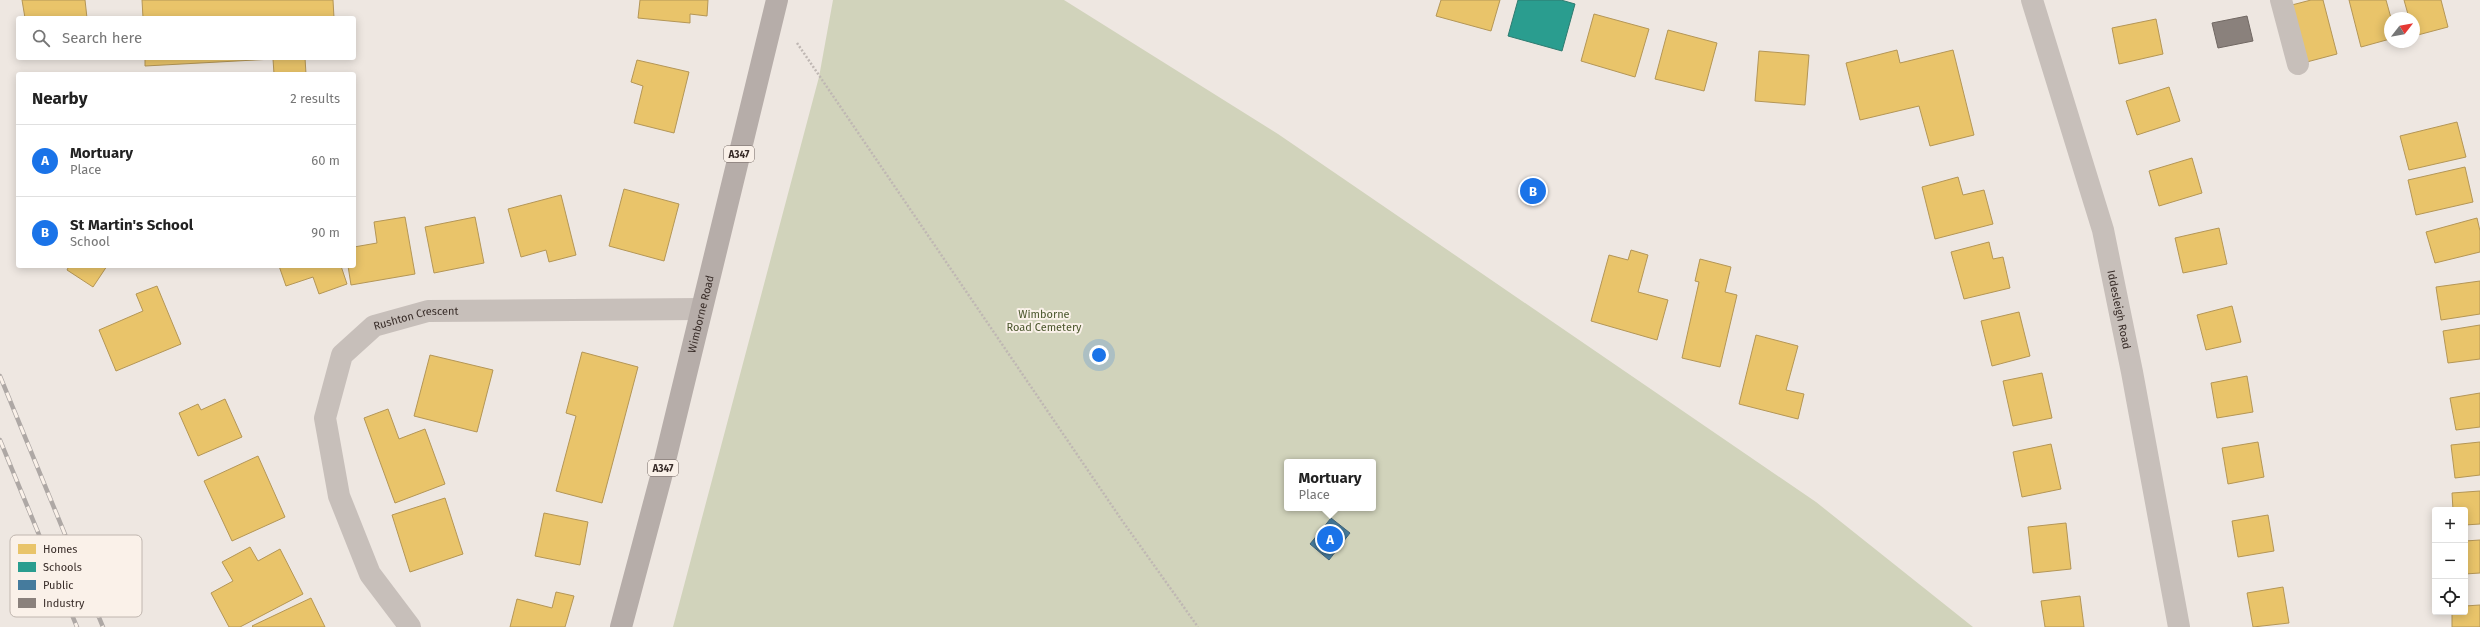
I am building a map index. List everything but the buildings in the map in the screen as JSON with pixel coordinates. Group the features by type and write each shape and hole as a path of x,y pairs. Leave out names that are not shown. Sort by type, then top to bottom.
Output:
{"main road":[{"name":"Wimborne Road","path":"621,627 661,477 776,4"}],"street":[{"name":"Iddesleigh Road","path":"2032,0 2103,230 2132,372 2179,627"},
{"path":"2281,0 2298,64"},
{"name":"Rushton Crescent","path":"410,627 370,574 339,496 325,418 342,356 374,326 428,311 701,309"}],"path":[{"path":"776,4 823,84 1121,519 1198,627"}],"green space":[{"name":"Wimborne Road Cemetery","path":"833,0 1064,0 1278,134 1816,502 1973,627 673,627 819,77"}],"railway":[{"path":"0,376 65,535"},
{"path":"0,440 39,535"},
{"path":"73,617 77,627"},
{"path":"99,617 103,627"}],"place":[{"name":"St Martin's School","path":"1533,191"},
{"name":"Mortuary","path":"1330,539"}]}
